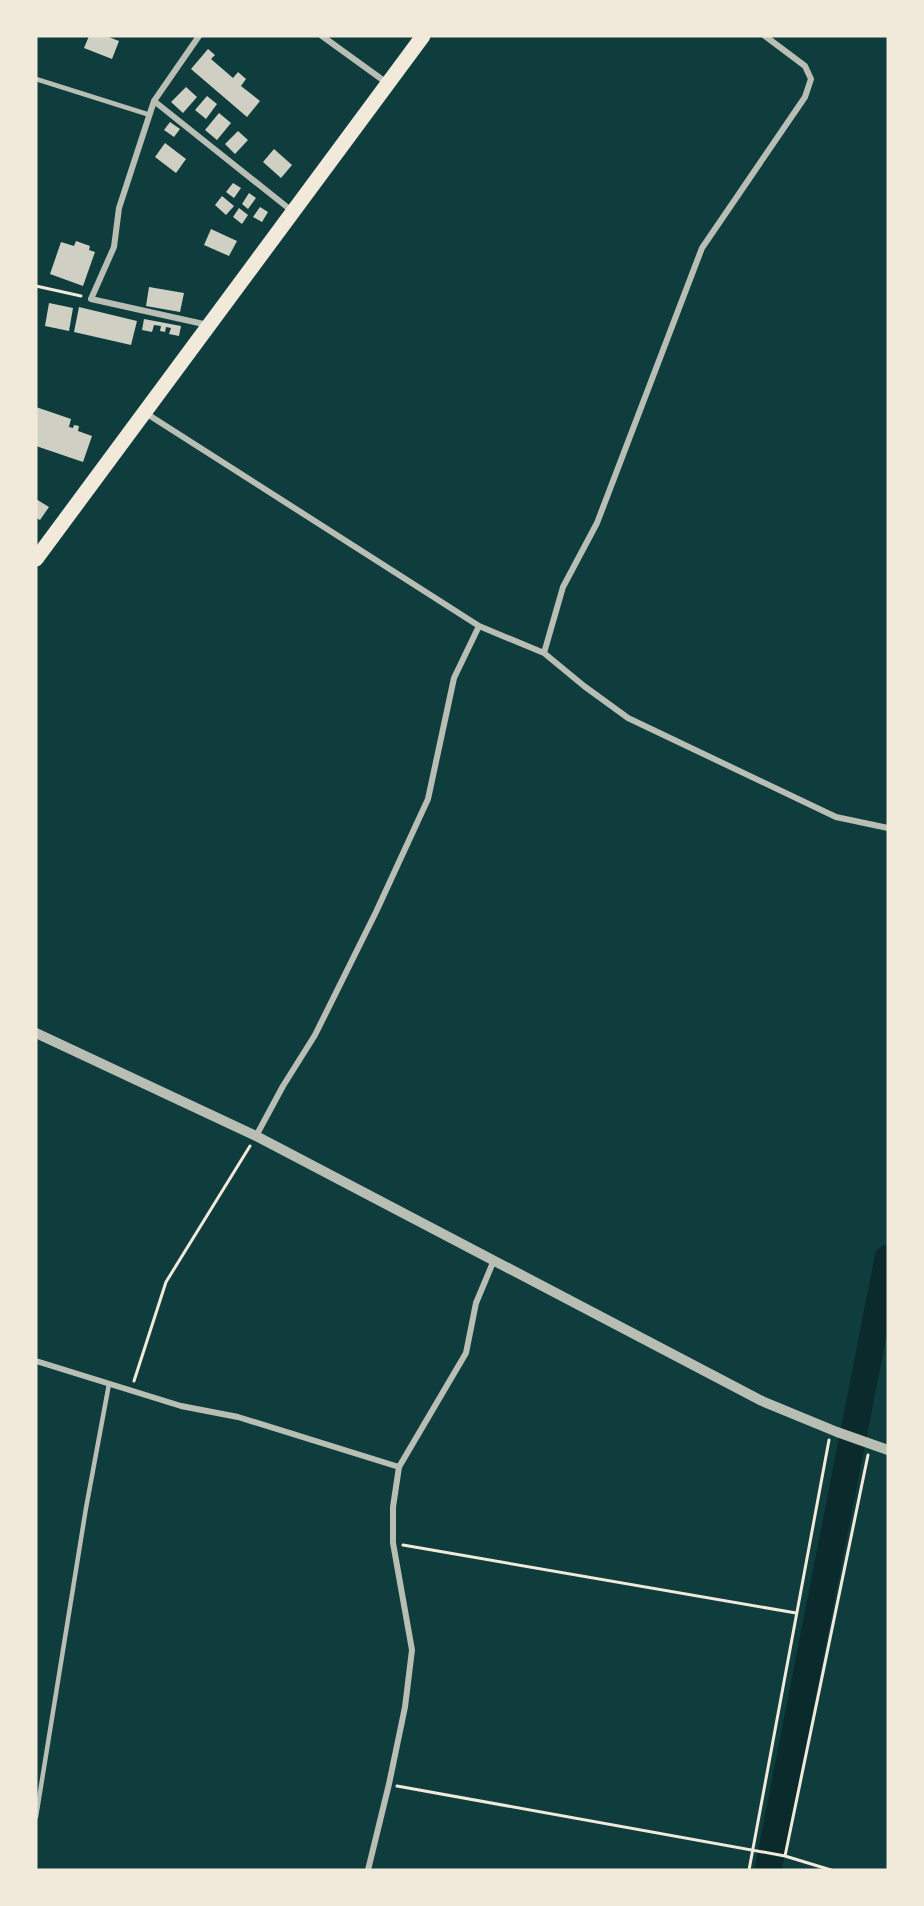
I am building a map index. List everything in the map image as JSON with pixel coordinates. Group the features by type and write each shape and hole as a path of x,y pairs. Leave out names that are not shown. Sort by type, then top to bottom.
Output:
{"main road":[{"path":"36,559 423,36"}],"street":[{"path":"199,36 154,101 120,208 114,247 91,298 208,325"},
{"path":"322,36 388,83"},
{"path":"544,653 563,586 597,523 702,248 805,97 811,79 805,66 765,36"},
{"path":"154,101 293,212"},
{"path":"143,412 479,626 544,653 627,718 836,817 888,828"},
{"path":"256,1136 283,1086 315,1035 376,912 428,799 454,678 479,626"},
{"path":"36,1033 256,1136 762,1401 834,1431 888,1450"},
{"path":"368,1870 390,1784 405,1707 412,1650 393,1543 393,1507 399,1467 466,1353 476,1303 494,1260"},
{"path":"36,1361 181,1406 238,1417 399,1467"}],"lane":[{"path":"36,79 150,115"},
{"path":"36,1817 84,1520 109,1384"}],"path":[{"path":"36,286 91,298"},
{"path":"131,1391 166,1282 256,1136"},
{"path":"748,1870 796,1613 834,1431"},
{"path":"785,1856 868,1444"},
{"path":"393,1543 796,1613"},
{"path":"390,1784 785,1856 831,1870"}],"building":[{"path":"89,36 106,36 119,41 112,59 84,48"},
{"path":"208,49 215,55 211,59 233,78 238,72 246,79 241,86 260,101 247,117 191,69"},
{"path":"186,87 197,97 183,113 171,102"},
{"path":"207,96 217,104 206,119 195,110"},
{"path":"219,113 231,123 217,140 205,130"},
{"path":"170,122 180,129 174,137 164,130"},
{"path":"238,131 248,140 235,154 225,144"},
{"path":"165,143 186,159 176,173 155,157"},
{"path":"274,149 292,165 281,178 263,162"},
{"path":"233,183 241,188 234,198 226,192"},
{"path":"249,193 256,198 248,209 242,204"},
{"path":"222,196 234,206 226,215 215,205"},
{"path":"260,207 268,212 262,222 253,217"},
{"path":"239,208 248,215 242,224 233,217"},
{"path":"211,229 237,241 229,256 204,245"},
{"path":"76,241 90,246 89,250 95,252 83,286 50,274 61,242 74,246"},
{"path":"149,287 184,293 180,312 146,306"},
{"path":"49,303 73,308 69,331 45,326"},
{"path":"79,307 137,321 131,345 74,332"},
{"path":"144,319 181,326 179,336 169,334 171,328 166,327 165,332 160,331 161,326 154,325 152,332 142,330"},
{"path":"36,407 71,419 69,427 79,426 78,431 92,436 83,462 36,446"},
{"path":"36,499 49,507 40,520 36,518"}],"waterway":[{"path":"768,1870 888,1258"}]}
